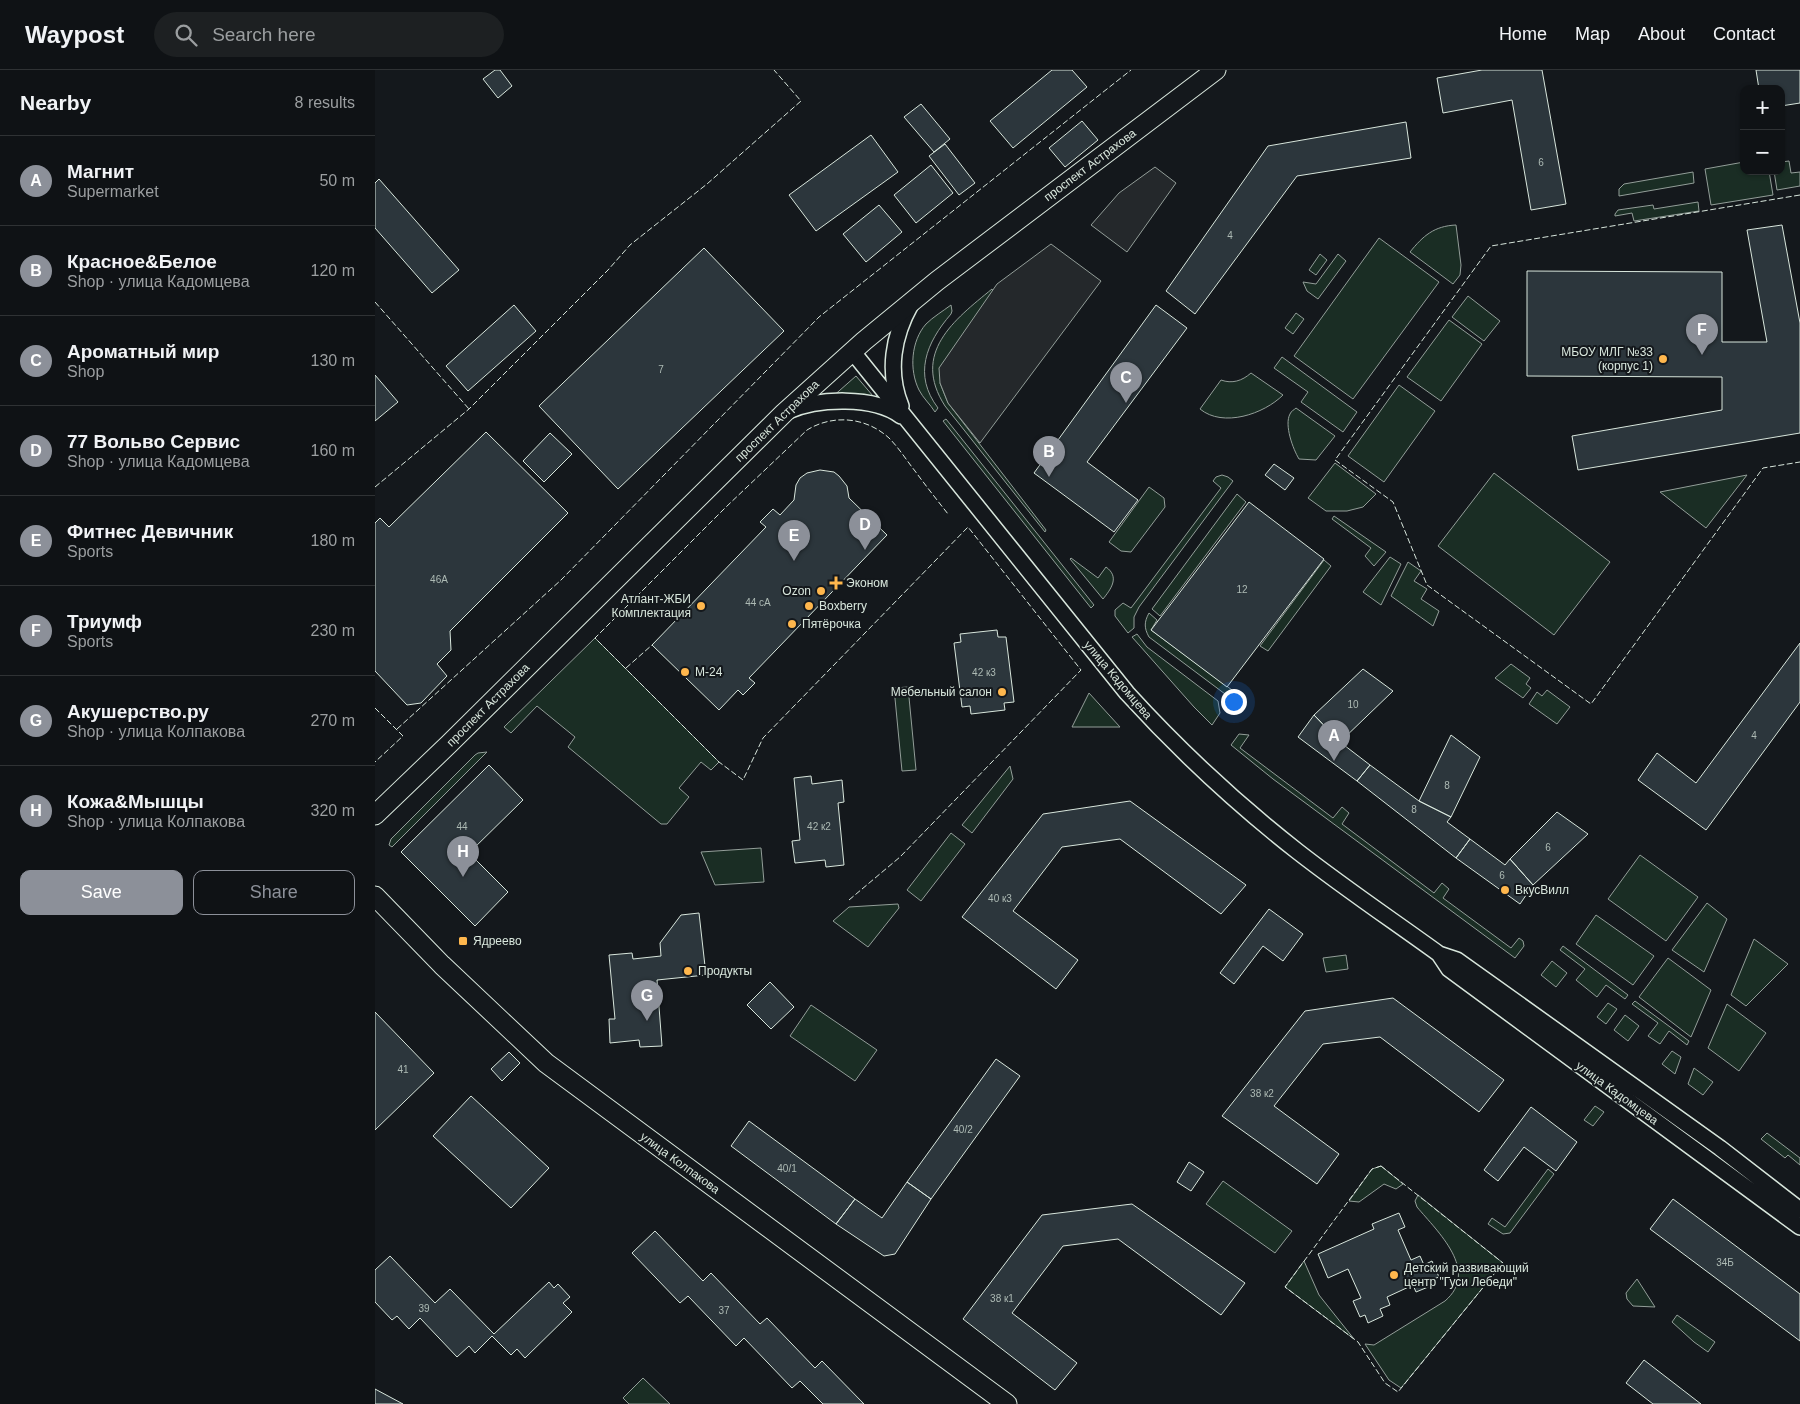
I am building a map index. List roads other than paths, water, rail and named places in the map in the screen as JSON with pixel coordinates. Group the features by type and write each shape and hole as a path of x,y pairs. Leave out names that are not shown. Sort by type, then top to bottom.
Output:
{"street":[{"path":"1191,88 1206,70"},
{"name":"проспект Астрахова","path":"375,815 784,413 852,352 915,299 1216,70"},
{"path":"908,421 897,397 894,383 893,356 899,326 915,299"},
{"name":"улица Кадомцева","path":"852,352 1151,720 1225,791 1297,851 1439,954 1457,960 1720,1148 1800,1210"},
{"path":"784,413 809,404 854,402 885,408 908,421"},
{"name":"улица Колпакова","path":"375,896 449,972 546,1063 1007,1404"},
{"name":"улица Кадомцева","path":"1439,954 1449,969 1800,1227"}],"place":[{"name":"Триумф","path":"1702,355"},
{"name":"МБОУ МЛГ №33 (корпус 1)","path":"1663,359"},
{"name":"Ароматный мир","path":"1126,403"},
{"name":"Красное&Белое","path":"1049,477"},
{"name":"77 Вольво Сервис","path":"865,550"},
{"name":"Фитнес Девичник","path":"794,561"},
{"name":"Эконом","path":"836,583"},
{"name":"Ozon","path":"821,591"},
{"name":"Атлант-ЖБИ Комплектация","path":"701,606"},
{"name":"Boxberry","path":"809,606"},
{"name":"Пятёрочка","path":"792,624"},
{"name":"М-24","path":"685,672"},
{"name":"Мебельный салон","path":"1002,692"},
{"name":"Магнит","path":"1334,761"},
{"name":"Кожа&Мышцы","path":"463,877"},
{"name":"ВкусВилл","path":"1505,890"},
{"name":"Ядреево","path":"463,941"},
{"name":"Продукты","path":"688,971"},
{"name":"Акушерство.ру","path":"647,1021"},
{"name":"Детский развивающий центр \"Гуси Лебеди\"","path":"1394,1275"}]}
